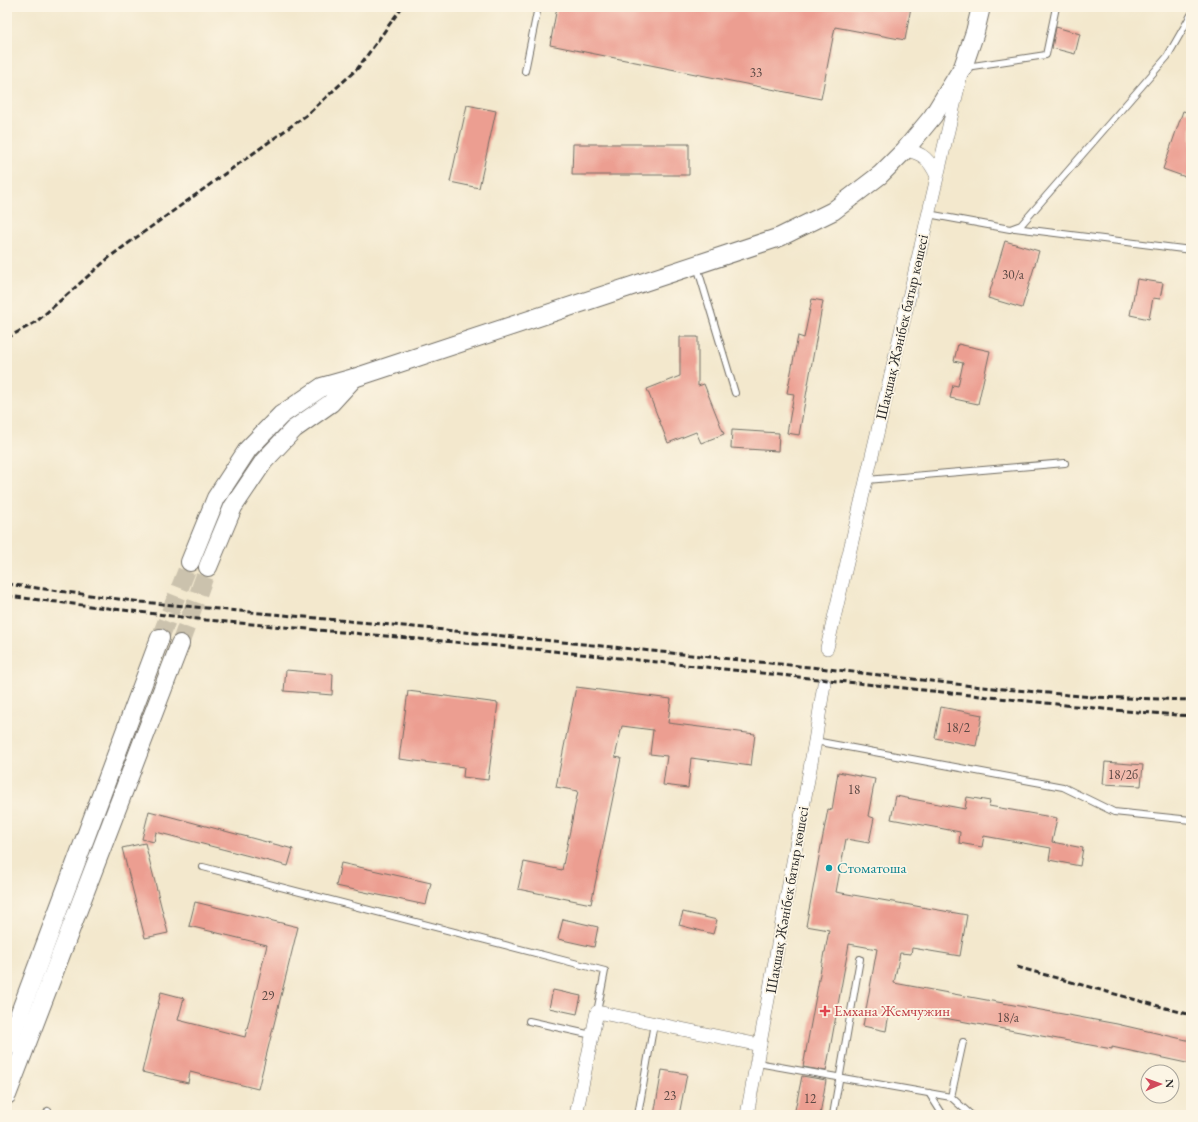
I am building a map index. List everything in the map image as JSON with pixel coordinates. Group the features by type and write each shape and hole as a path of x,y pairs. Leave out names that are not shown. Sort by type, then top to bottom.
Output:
{"main road":[{"name":"Шақшақ Жәнібек батыр көшесі","path":"962,67 975,32 981,7"},
{"path":"190,562 216,498 248,449 281,415 322,387 354,378 697,266 780,237 833,211 880,175 905,150 933,116 962,67"},
{"path":"208,567 233,506 264,460 294,429 331,403 354,378"},
{"path":"7,1047 160,638"},
{"path":"7,1095 180,644"}],"street":[{"name":"Шақшақ Жәнібек батыр көшесі","path":"827,648 962,67"},
{"path":"905,150 921,154 930,162 937,176"},
{"name":"Шақшақ Жәнібек батыр көшесі","path":"747,1115 824,684"},
{"path":"576,1115 597,1012 760,1045"}],"lane":[{"path":"525,72 538,7"},
{"path":"962,67 1046,55 1056,7"},
{"path":"1015,228 1021,225 1167,57 1191,15"},
{"path":"928,214 1010,229 1015,228 1191,250"},
{"path":"697,266 735,394"},
{"path":"866,480 1065,463"},
{"path":"815,741 1063,787 1114,812 1191,820"},
{"path":"203,867 606,971 597,1012"},
{"path":"833,1115 860,959"},
{"path":"529,1021 592,1035"},
{"path":"638,1115 654,1023"},
{"path":"951,1097 963,1042"},
{"path":"757,1063 951,1097 971,1115"},
{"path":"929,1093 943,1115"}],"building":[{"path":"557,7 911,7 905,40 835,27 821,99 550,45"},
{"path":"1056,27 1080,34 1075,54 1052,48"},
{"path":"467,105 496,111 479,188 450,182"},
{"path":"1183,111 1191,113 1191,179 1163,169"},
{"path":"573,144 689,144 689,175 572,175"},
{"path":"1005,241 1039,251 1022,308 988,298"},
{"path":"1137,279 1163,283 1160,299 1153,298 1149,319 1130,315"},
{"path":"812,299 823,301 799,435 787,433 794,394 787,393 798,336 804,338"},
{"path":"680,337 698,337 698,386 704,384 724,434 701,443 696,432 668,443 647,389 680,376"},
{"path":"958,344 990,351 978,404 950,398 953,385 958,386 963,363 954,361"},
{"path":"732,430 779,433 778,451 731,448"},
{"path":"286,670 333,674 332,695 284,691"},
{"path":"576,687 671,699 668,723 755,734 751,766 691,758 688,788 663,785 667,756 650,754 653,730 622,726 615,757 621,758 591,904 518,889 524,862 562,870 578,791 556,787"},
{"path":"408,691 498,703 488,780 463,777 464,767 399,759"},
{"path":"941,707 982,715 976,746 935,738"},
{"path":"1105,762 1143,765 1141,786 1103,784"},
{"path":"838,772 875,779 868,816 874,818 869,843 846,839 836,892 967,915 960,956 912,948 911,954 900,953 894,983 1117,1024 1191,1041 1191,1064 1112,1047 1112,1049 890,1008 886,1031 863,1026 877,949 849,944 826,1071 803,1067 829,930 806,926 828,809 832,810"},
{"path":"896,796 965,809 967,797 990,801 989,806 1057,818 1052,842 1083,848 1080,866 1049,860 1051,848 984,836 982,847 959,843 960,832 891,819"},
{"path":"149,811 293,849 288,866 156,832 154,842 142,839"},
{"path":"145,843 168,933 145,938 122,848"},
{"path":"341,863 431,883 426,905 336,886"},
{"path":"195,902 298,927 258,1089 190,1072 188,1083 142,1072 161,992 184,998 178,1020 245,1037 267,945 189,926"},
{"path":"683,912 717,920 713,934 679,925"},
{"path":"563,919 598,927 594,947 558,939"},
{"path":"553,990 581,996 577,1014 549,1008"},
{"path":"662,1070 687,1074 679,1115 654,1115"},
{"path":"802,1076 826,1080 820,1115 794,1115"}],"tunnel":[{"path":"160,638 190,562"},
{"path":"180,644 208,567"}],"railway":[{"path":"7,338 36,322 112,255 308,114 358,68 402,7"},
{"path":"7,584 141,602 425,628 819,668 982,687 1092,697 1191,700"},
{"path":"7,596 206,620 543,650 1113,710 1191,716"},
{"path":"1017,967 1191,1015"}],"place":[{"name":"Стоматоша","path":"829,868"},
{"name":"Емхана Жемчужин","path":"825,1011"}]}
